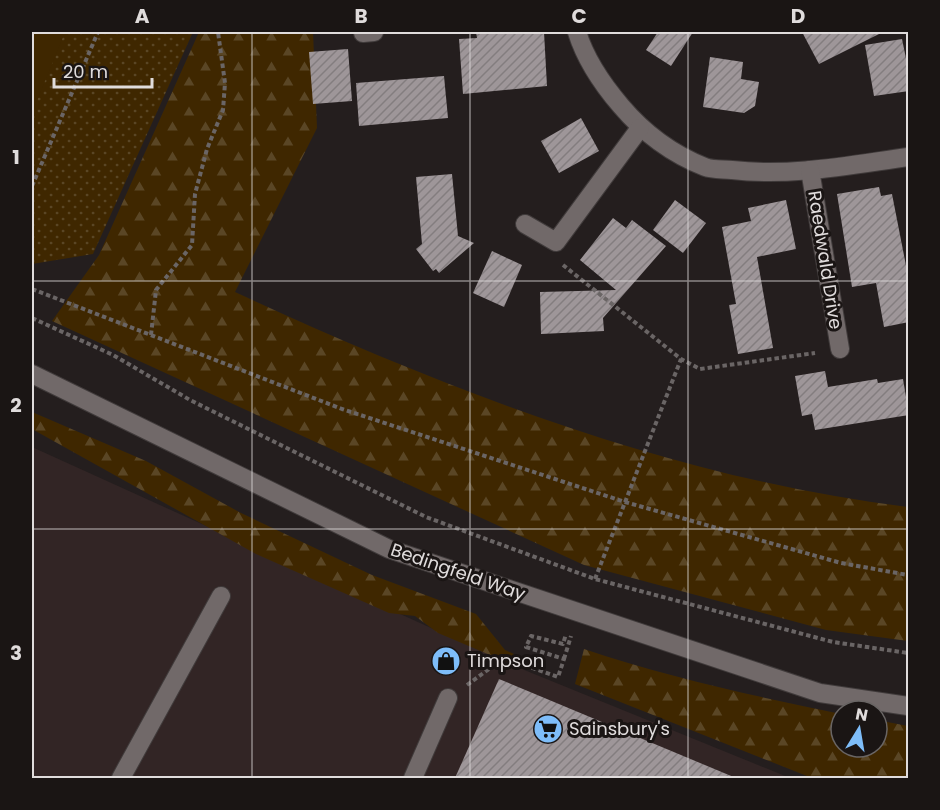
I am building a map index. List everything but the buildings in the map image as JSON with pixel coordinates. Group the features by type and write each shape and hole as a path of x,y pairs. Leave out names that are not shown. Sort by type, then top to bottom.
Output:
{"street":[{"name":"Raedwald Drive","path":"577,32 580,42 606,89 640,128 670,149 706,167 753,173 810,170 909,157"},
{"path":"525,225 556,242 640,128"},
{"name":"Raedwald Drive","path":"810,170 840,349"},
{"name":"Bedingfeld Way","path":"32,374 389,549 820,693 909,706"},
{"path":"121,778 221,596"},
{"path":"413,778 448,698"}],"path":[{"path":"32,186 98,32"},
{"path":"151,335 156,290 192,245 195,194 207,149 223,110 225,83 218,32"},
{"path":"556,242 558,261 681,360 700,369 840,349"},
{"path":"32,289 342,409 625,502 841,563 909,575"},
{"path":"32,318 113,355 190,400 426,517 595,579 832,642 909,653"},
{"path":"595,579 681,360"},
{"path":"448,698 504,658 558,676 564,659 569,634 563,644 531,636 526,647 564,659"}],"shaded area":[{"path":"32,447 517,667 790,778 32,778"}],"green space":[{"path":"32,32 193,32 93,254 32,264"},
{"path":"32,32 65,32 32,113"},
{"path":"199,32 313,32 317,128 235,292 397,363 564,426 649,453 735,475 821,494 908,507 908,641 826,630 584,565 52,321 99,255"},
{"path":"32,412 146,461 241,513 372,575 476,614 505,650 514,654 509,663 438,633 415,616 389,613 256,554 32,429"},
{"path":"584,649 679,677 829,711 829,759 889,759 889,722 908,726 908,778 812,778 575,684"}],"place":[{"name":"Timpson","path":"446,661"},
{"name":"Sainsbury's","path":"548,729"}]}
